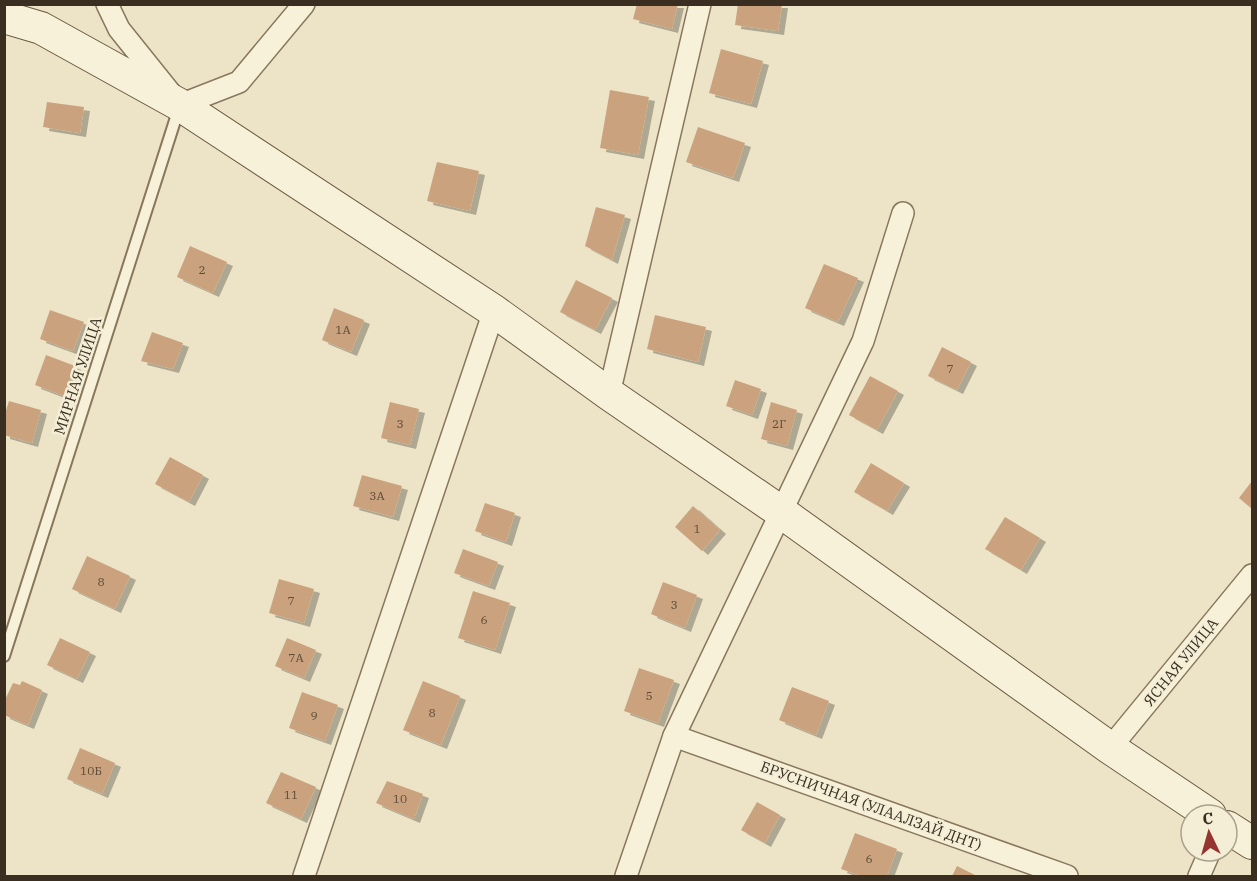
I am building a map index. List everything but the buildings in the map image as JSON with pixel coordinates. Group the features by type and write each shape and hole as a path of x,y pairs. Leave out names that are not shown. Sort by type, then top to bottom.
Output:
{"street":[{"path":"107,4 119,29 180,105"},
{"path":"180,105 239,82 304,4"},
{"path":"609,394 700,4"},
{"path":"4,17 41,28 180,105 494,311 609,394 781,512 1110,748 1192,803"},
{"path":"627,876 674,736 863,341 903,213"},
{"path":"304,876 494,311"},
{"name":"ЯСНАЯ УЛИЦА","path":"1110,748 1252,575"},
{"name":"БРУСНИЧНАЯ (УЛААЛЗАЙ ДНТ)","path":"674,736 1067,876"},
{"path":"1239,835 1252,843"}],"lane":[{"name":"МИРНАЯ УЛИЦА","path":"4,656 180,105"}]}
